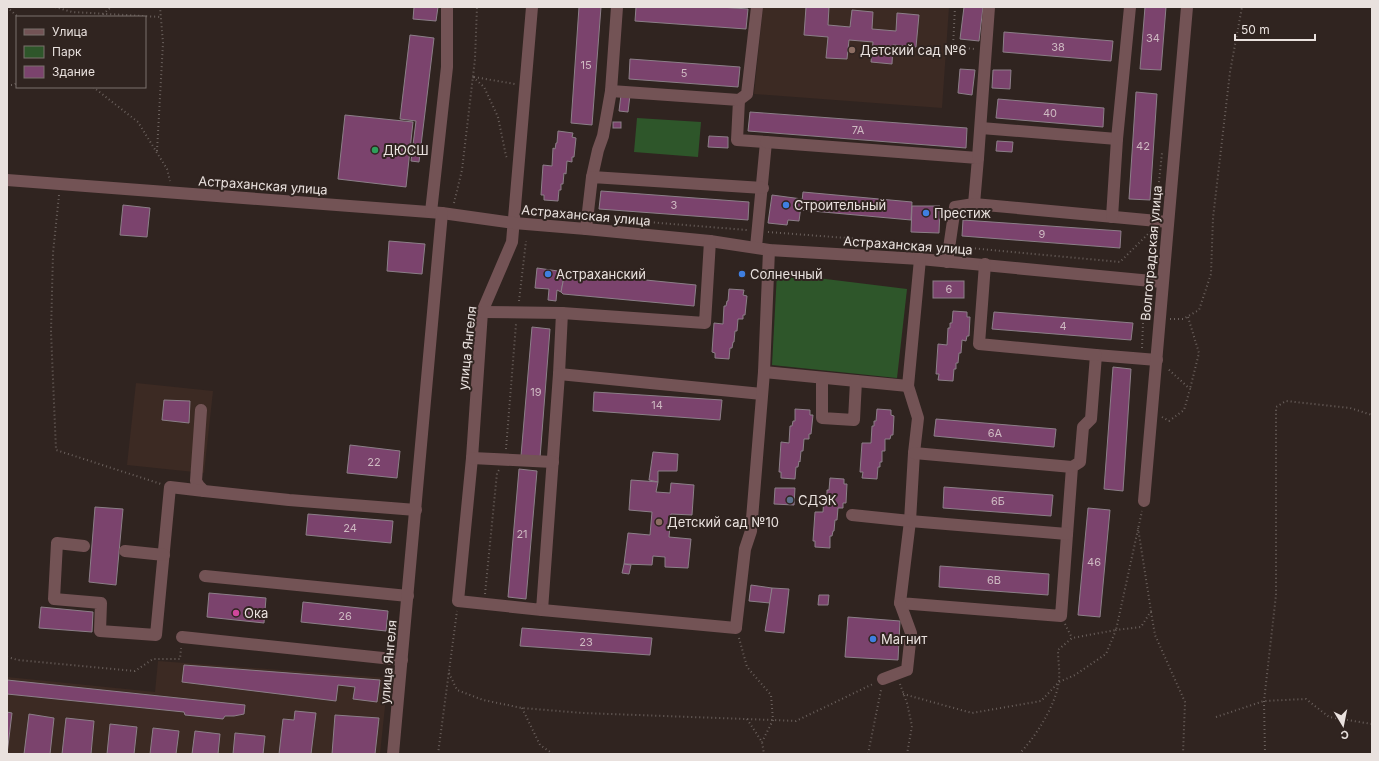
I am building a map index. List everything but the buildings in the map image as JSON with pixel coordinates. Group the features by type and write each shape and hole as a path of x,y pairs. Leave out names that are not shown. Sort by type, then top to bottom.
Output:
{"street":[{"name":"улица Янгеля","path":"393,754 416,510 447,67 447,7"},
{"name":"улица Янгеля","path":"458,601 472,458 482,312 512,242 532,7"},
{"path":"587,223 592,177 598,150 603,136 611,91 617,7"},
{"path":"611,91 739,100 747,94 757,7"},
{"path":"974,204 981,128 989,7"},
{"path":"1112,216 1117,139 1130,7"},
{"name":"Волгоградская улица","path":"1144,501 1187,7"},
{"path":"739,100 737,140 978,158"},
{"path":"981,128 1117,139"},
{"path":"756,247 766,142"},
{"path":"592,177 762,188"},
{"name":"Астраханская улица","path":"7,180 437,213 514,223 587,223 769,250 985,264 1162,282"},
{"path":"7,186 22,181"},
{"path":"947,262 955,208 974,204 1168,222"},
{"path":"482,312 562,313 705,323 710,241"},
{"path":"458,601 736,627 745,549 751,532 764,372 769,250"},
{"path":"883,679 907,670 911,633 900,603 910,522 914,454 918,418 908,386 920,259"},
{"path":"985,264 979,344 1157,360"},
{"path":"542,610 562,313"},
{"path":"914,454 1072,467 1080,462 1083,428 1091,420 1096,355"},
{"path":"764,372 908,386"},
{"path":"559,374 762,394"},
{"path":"822,378 822,418 854,420 856,381"},
{"path":"201,410 196,481 204,490"},
{"path":"472,458 553,462"},
{"path":"900,603 1061,616 1072,467"},
{"path":"84,546 57,544 54,599 101,603 100,631 156,635 170,488 204,490 289,500 416,510"},
{"path":"852,515 910,522 1067,534"},
{"path":"125,552 164,555"},
{"path":"205,576 408,596"},
{"path":"182,637 402,660"}],"path":[{"path":"7,7 17,16"},
{"path":"55,7 72,12 161,17"},
{"path":"101,16 111,7"},
{"path":"157,151 163,43 160,7"},
{"path":"453,206 462,170 475,59 477,7"},
{"path":"955,7 953,47 986,50"},
{"path":"1160,319 1183,319 1199,310 1210,274 1213,218 1229,80 1242,7"},
{"path":"473,77 526,86"},
{"path":"473,77 484,87 487,93 498,117 506,156 518,175"},
{"path":"94,88 138,122 168,169 171,183 168,192"},
{"path":"587,223 758,231 950,246 1120,262 1154,228 1162,150"},
{"path":"60,184 58,217 53,253 51,332 56,450 170,488"},
{"path":"484,604 497,473 505,460 517,313 526,241"},
{"path":"1142,359 1144,298"},
{"path":"1152,412 1169,421 1184,410 1199,354 1188,317"},
{"path":"1157,360 1190,389"},
{"path":"1265,754 1264,701 1276,595 1276,407 1286,401 1350,408 1372,416"},
{"path":"903,694 972,713 1041,700 1059,682 1075,674 1106,654 1116,630 1144,501"},
{"path":"1138,528 1155,634 1185,702 1183,754"},
{"path":"438,754 458,601"},
{"path":"1019,754 1025,748 1050,710 1059,682 1058,650 1072,638 1141,627 1151,611"},
{"path":"1061,616 1072,638"},
{"path":"736,627 747,667 771,695 773,720 762,742"},
{"path":"7,657 18,660 135,671 153,659 180,659 182,637"},
{"path":"449,673 457,690 483,700 522,708 583,713 796,721 883,679"},
{"path":"896,674 907,703 912,726 907,754"},
{"path":"868,754 883,679"},
{"path":"1216,717 1264,701 1306,698 1330,717 1372,724"},
{"path":"522,708 540,745 553,754"},
{"path":"747,719 762,742 764,754"}],"shaded area":[{"name":"Детский сад №6","path":"763,7 949,7 942,108 754,94"},
{"path":"136,383 213,391 204,473 127,465"},
{"path":"158,661 388,678 380,754 7,754 7,677 155,692"}],"green space":[{"path":"637,118 701,122 698,157 634,152"},
{"path":"777,273 907,289 897,378 772,365"}],"place":[{"name":"Детский сад №6","path":"852,50"},
{"name":"ДЮСШ","path":"375,150"},
{"name":"Строительный","path":"786,205"},
{"name":"Престиж","path":"926,213"},
{"name":"Астраханский","path":"548,274"},
{"name":"Солнечный","path":"742,274"},
{"name":"СДЭК","path":"790,500"},
{"name":"Детский сад №10","path":"659,522"},
{"name":"Ока","path":"236,613"},
{"name":"Магнит","path":"873,639"}]}
